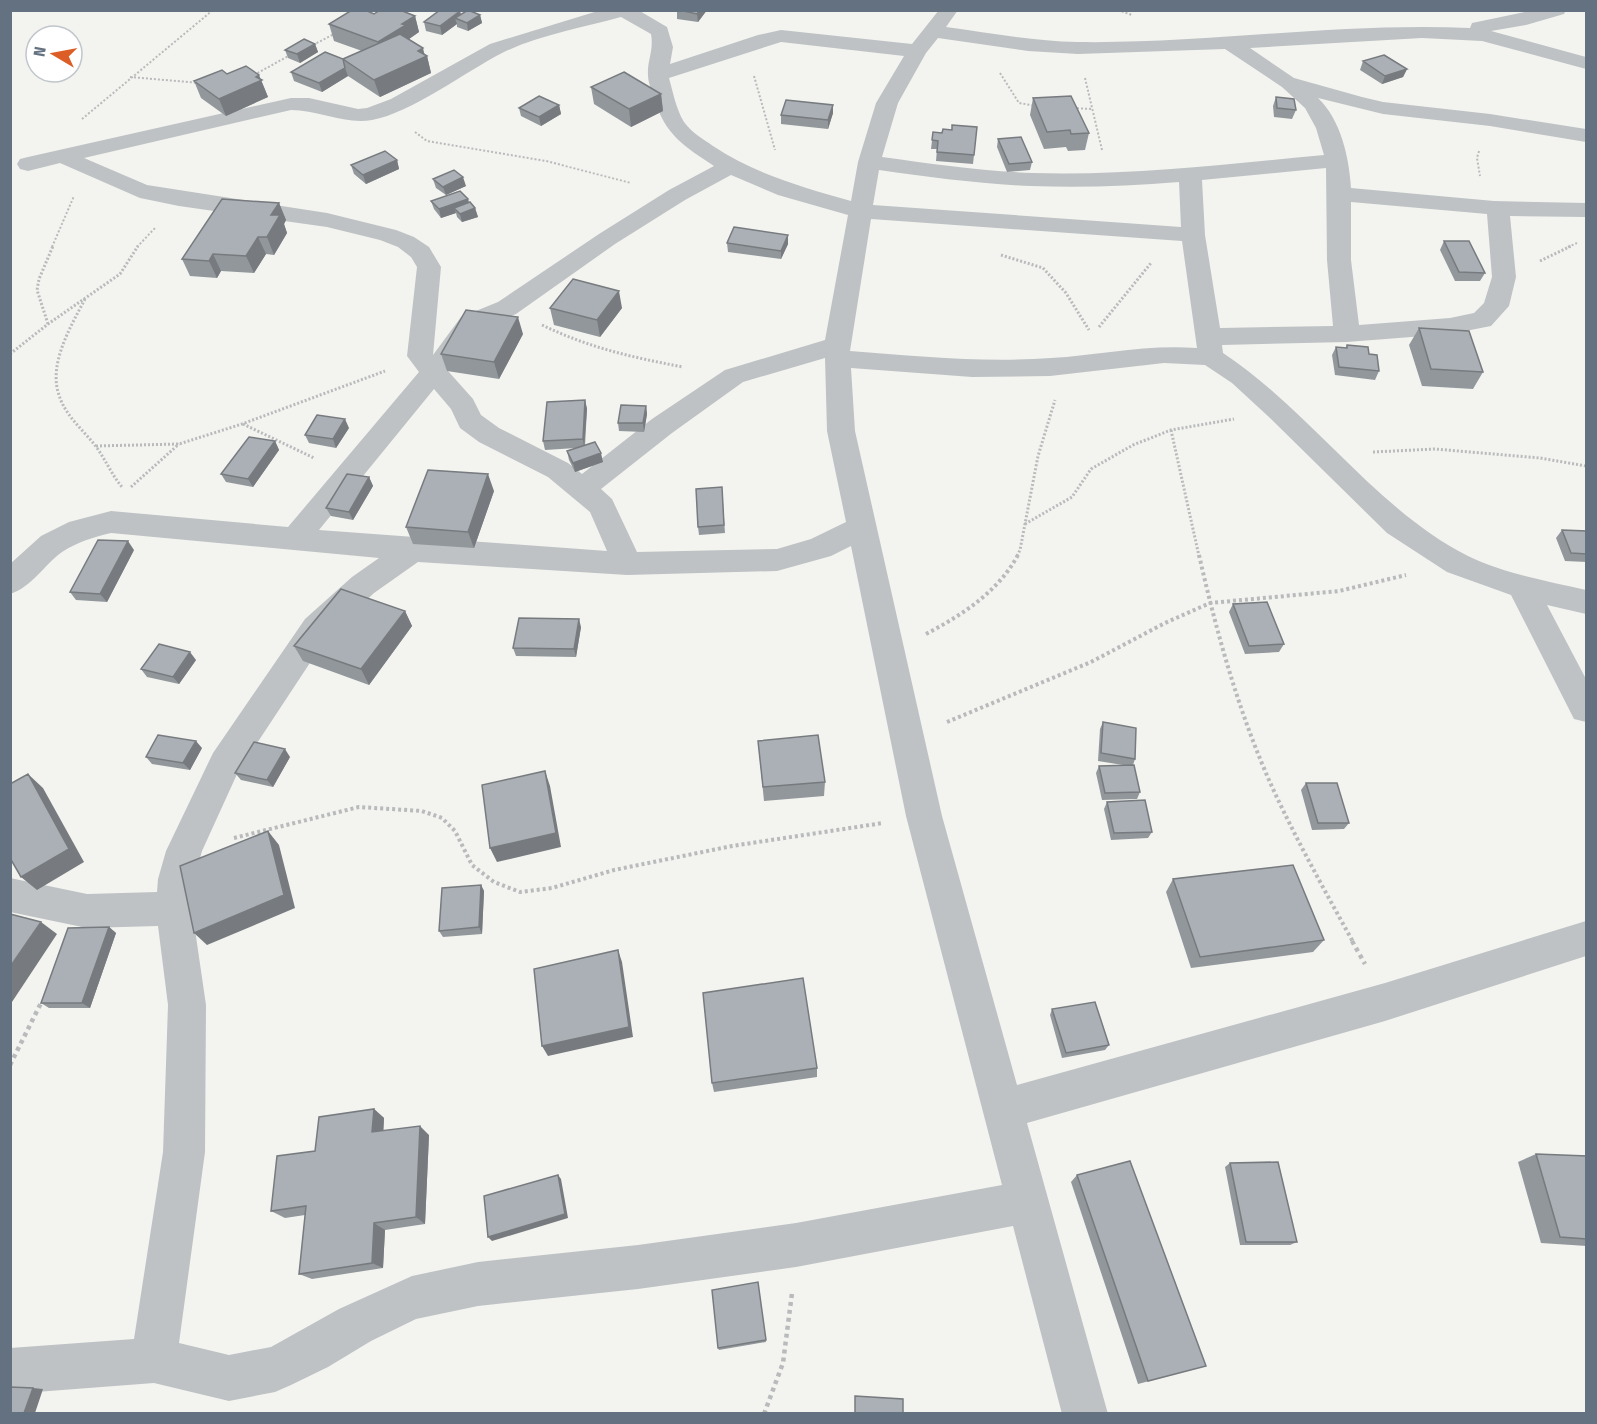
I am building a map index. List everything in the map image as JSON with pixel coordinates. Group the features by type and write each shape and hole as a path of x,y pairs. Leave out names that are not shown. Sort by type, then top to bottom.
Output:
{"street":[{"path":"658,75 765,39 782,36 940,32 1028,45 1078,48 1229,43 1422,32 1526,19 1557,10"},
{"path":"28,164 291,104 309,104 365,115 398,103 497,48 621,11 642,19 660,31 663,47 658,75 669,113 676,127 730,167 786,190 861,211 1183,234"},
{"path":"1477,24 1587,63"},
{"path":"940,32 887,103 869,162 838,352 841,432 924,816 1085,1413"},
{"path":"1229,43 1287,82 1317,108 1330,135 1337,160 1341,194 1339,261 1347,334"},
{"path":"1287,82 1383,108 1490,120 1587,135"},
{"path":"62,156 140,190 179,199 327,220 388,235 420,252 429,267 428,364 463,405 470,421 489,435 558,470 602,506 627,564"},
{"path":"869,162 952,172 1052,180 1109,180 1337,160"},
{"path":"295,539 347,475 428,364 470,323 507,308 676,195 730,167"},
{"path":"1190,174 1183,234 1210,347 1240,377 1327,454 1397,525 1458,564 1522,587 1587,602"},
{"path":"1341,194 1495,208 1587,210"},
{"path":"583,489 662,426 734,376 838,352 972,368 1068,365 1210,347 1450,326 1482,320 1496,306 1504,277 1495,208"},
{"path":"10,582 52,544 79,530 111,522 412,550 627,564 777,560 820,548 861,528"},
{"path":"154,1360 184,1152 187,1005 174,909 176,879 184,851 225,763 316,628 363,585 412,550"},
{"path":"1522,587 1587,709"},
{"path":"10,895 87,911 174,909"},
{"path":"1003,1110 1385,1002 1587,939"},
{"path":"10,1371 154,1360 229,1378 275,1369 312,1351 355,1325 412,1298 478,1284 638,1267 796,1245 1028,1202"}],"path":[{"path":"28,164 213,10"},
{"path":"309,46 340,31"},
{"path":"940,32 998,70 1018,103 1043,106"},
{"path":"742,48 761,97 786,190"},
{"path":"1078,48 1109,180"},
{"path":"246,78 299,51"},
{"path":"130,77 208,83"},
{"path":"398,103 412,129 426,141 546,160 676,195"},
{"path":"1072,108 1092,109"},
{"path":"1490,120 1477,158 1479,172 1495,208"},
{"path":"48,324 38,290 39,279 66,219 85,167"},
{"path":"10,354 48,324 120,274 139,244 179,199"},
{"path":"998,254 1043,268 1066,293 1092,335 1183,234"},
{"path":"1504,277 1580,241"},
{"path":"86,297 65,346 55,385 59,397 73,420 96,447 113,477 126,492 179,444"},
{"path":"507,308 577,342 630,357 734,376"},
{"path":"96,447 179,444 358,382 428,364"},
{"path":"890,653 944,625 990,590 1015,561 1020,550 1032,476 1042,435 1068,365"},
{"path":"1024,524 1072,497 1085,476 1099,464 1133,445 1171,430 1280,411"},
{"path":"242,424 347,475"},
{"path":"1171,430 1210,603 1236,694 1272,788 1385,1002"},
{"path":"1327,454 1435,449 1540,458 1587,466"},
{"path":"908,738 1091,662 1165,623 1210,603 1339,591 1458,564"},
{"path":"184,851 359,807 422,811 442,818 455,831 472,865 494,882 520,892 552,888 614,870 732,846 924,816"},
{"path":"10,1065 46,993"},
{"path":"764,1413 783,1363 789,1326 796,1245"}],"building":[{"path":"352,10 365,10 374,14 380,10 400,10 415,16 402,24 406,25 378,42 329,24"},
{"path":"440,10 460,11 440,26 424,22"},
{"path":"468,10 480,15 467,23 455,18"},
{"path":"679,10 700,10 697,14"},
{"path":"400,34 423,48 418,51 427,56 374,80 343,59"},
{"path":"304,39 315,44 297,54 285,50"},
{"path":"325,52 343,59 345,68 319,83 291,72"},
{"path":"1384,55 1407,69 1385,76 1363,61"},
{"path":"246,66 262,80 219,99 194,81 222,70 227,74"},
{"path":"624,72 661,94 629,109 591,87"},
{"path":"539,96 559,105 539,117 519,108"},
{"path":"1071,96 1089,133 1071,134 1070,130 1047,132 1033,98"},
{"path":"1276,97 1294,99 1296,110 1277,108"},
{"path":"786,100 833,105 828,120 781,115"},
{"path":"952,125 977,127 974,155 937,152 938,141 932,140 933,132 942,133 943,129 952,130"},
{"path":"1021,137 1032,162 1009,164 998,139"},
{"path":"385,151 397,160 363,175 351,165"},
{"path":"454,170 463,177 443,187 433,179"},
{"path":"460,191 468,199 439,209 431,201"},
{"path":"222,199 279,203 271,215 280,215 267,237 258,237 246,256 213,254 209,261 182,259"},
{"path":"470,202 475,208 460,214 454,208"},
{"path":"734,227 788,235 781,251 727,243"},
{"path":"1444,241 1469,241 1485,273 1459,272"},
{"path":"573,279 619,291 597,320 550,308"},
{"path":"466,310 518,317 494,362 441,354"},
{"path":"1419,328 1469,331 1483,372 1431,369"},
{"path":"1347,345 1368,347 1369,354 1377,355 1379,371 1339,367 1336,347 1347,348"},
{"path":"585,400 583,439 543,441 547,402"},
{"path":"621,405 646,406 643,423 618,423"},
{"path":"317,415 345,419 333,439 305,435"},
{"path":"249,437 275,441 248,479 221,474"},
{"path":"595,442 601,453 573,463 567,451"},
{"path":"428,470 488,474 468,532 406,527"},
{"path":"347,474 369,477 349,512 326,508"},
{"path":"722,487 724,525 698,527 696,489"},
{"path":"1562,530 1587,531 1587,554 1571,553"},
{"path":"98,540 128,541 100,594 70,592"},
{"path":"341,589 405,611 361,669 294,646"},
{"path":"1267,602 1284,644 1249,646 1233,604"},
{"path":"519,618 579,619 574,649 513,648"},
{"path":"159,644 190,652 173,677 141,669"},
{"path":"1103,722 1136,728 1135,759 1101,753"},
{"path":"158,735 196,741 183,763 146,757"},
{"path":"818,735 825,782 763,787 758,741"},
{"path":"254,742 285,749 267,780 235,773"},
{"path":"1134,765 1140,792 1105,793 1099,766"},
{"path":"545,771 556,833 490,848 482,785"},
{"path":"28,774 69,849 21,877 10,858 10,784"},
{"path":"1306,783 1337,783 1349,823 1318,823"},
{"path":"1145,800 1152,832 1114,833 1107,802"},
{"path":"268,831 284,895 194,933 180,866"},
{"path":"1293,865 1324,940 1200,957 1173,879"},
{"path":"481,885 479,927 439,931 442,888"},
{"path":"10,914 41,922 10,967"},
{"path":"109,927 82,1003 41,1003 68,928"},
{"path":"618,950 629,1027 542,1046 534,969"},
{"path":"803,978 817,1068 712,1083 703,993"},
{"path":"1095,1002 1109,1045 1066,1053 1052,1009"},
{"path":"374,1109 372,1132 420,1126 416,1217 374,1223 372,1263 299,1274 306,1206 271,1211 277,1156 315,1151 319,1117"},
{"path":"1536,1154 1587,1156 1587,1239 1560,1237"},
{"path":"1130,1161 1206,1366 1148,1381 1077,1175"},
{"path":"1278,1162 1297,1242 1246,1242 1230,1163"},
{"path":"558,1175 565,1214 488,1237 484,1196"},
{"path":"758,1282 766,1340 718,1348 712,1290"},
{"path":"10,1387 33,1388 24,1413 10,1413"},
{"path":"855,1396 903,1399 903,1413 855,1413"}]}
